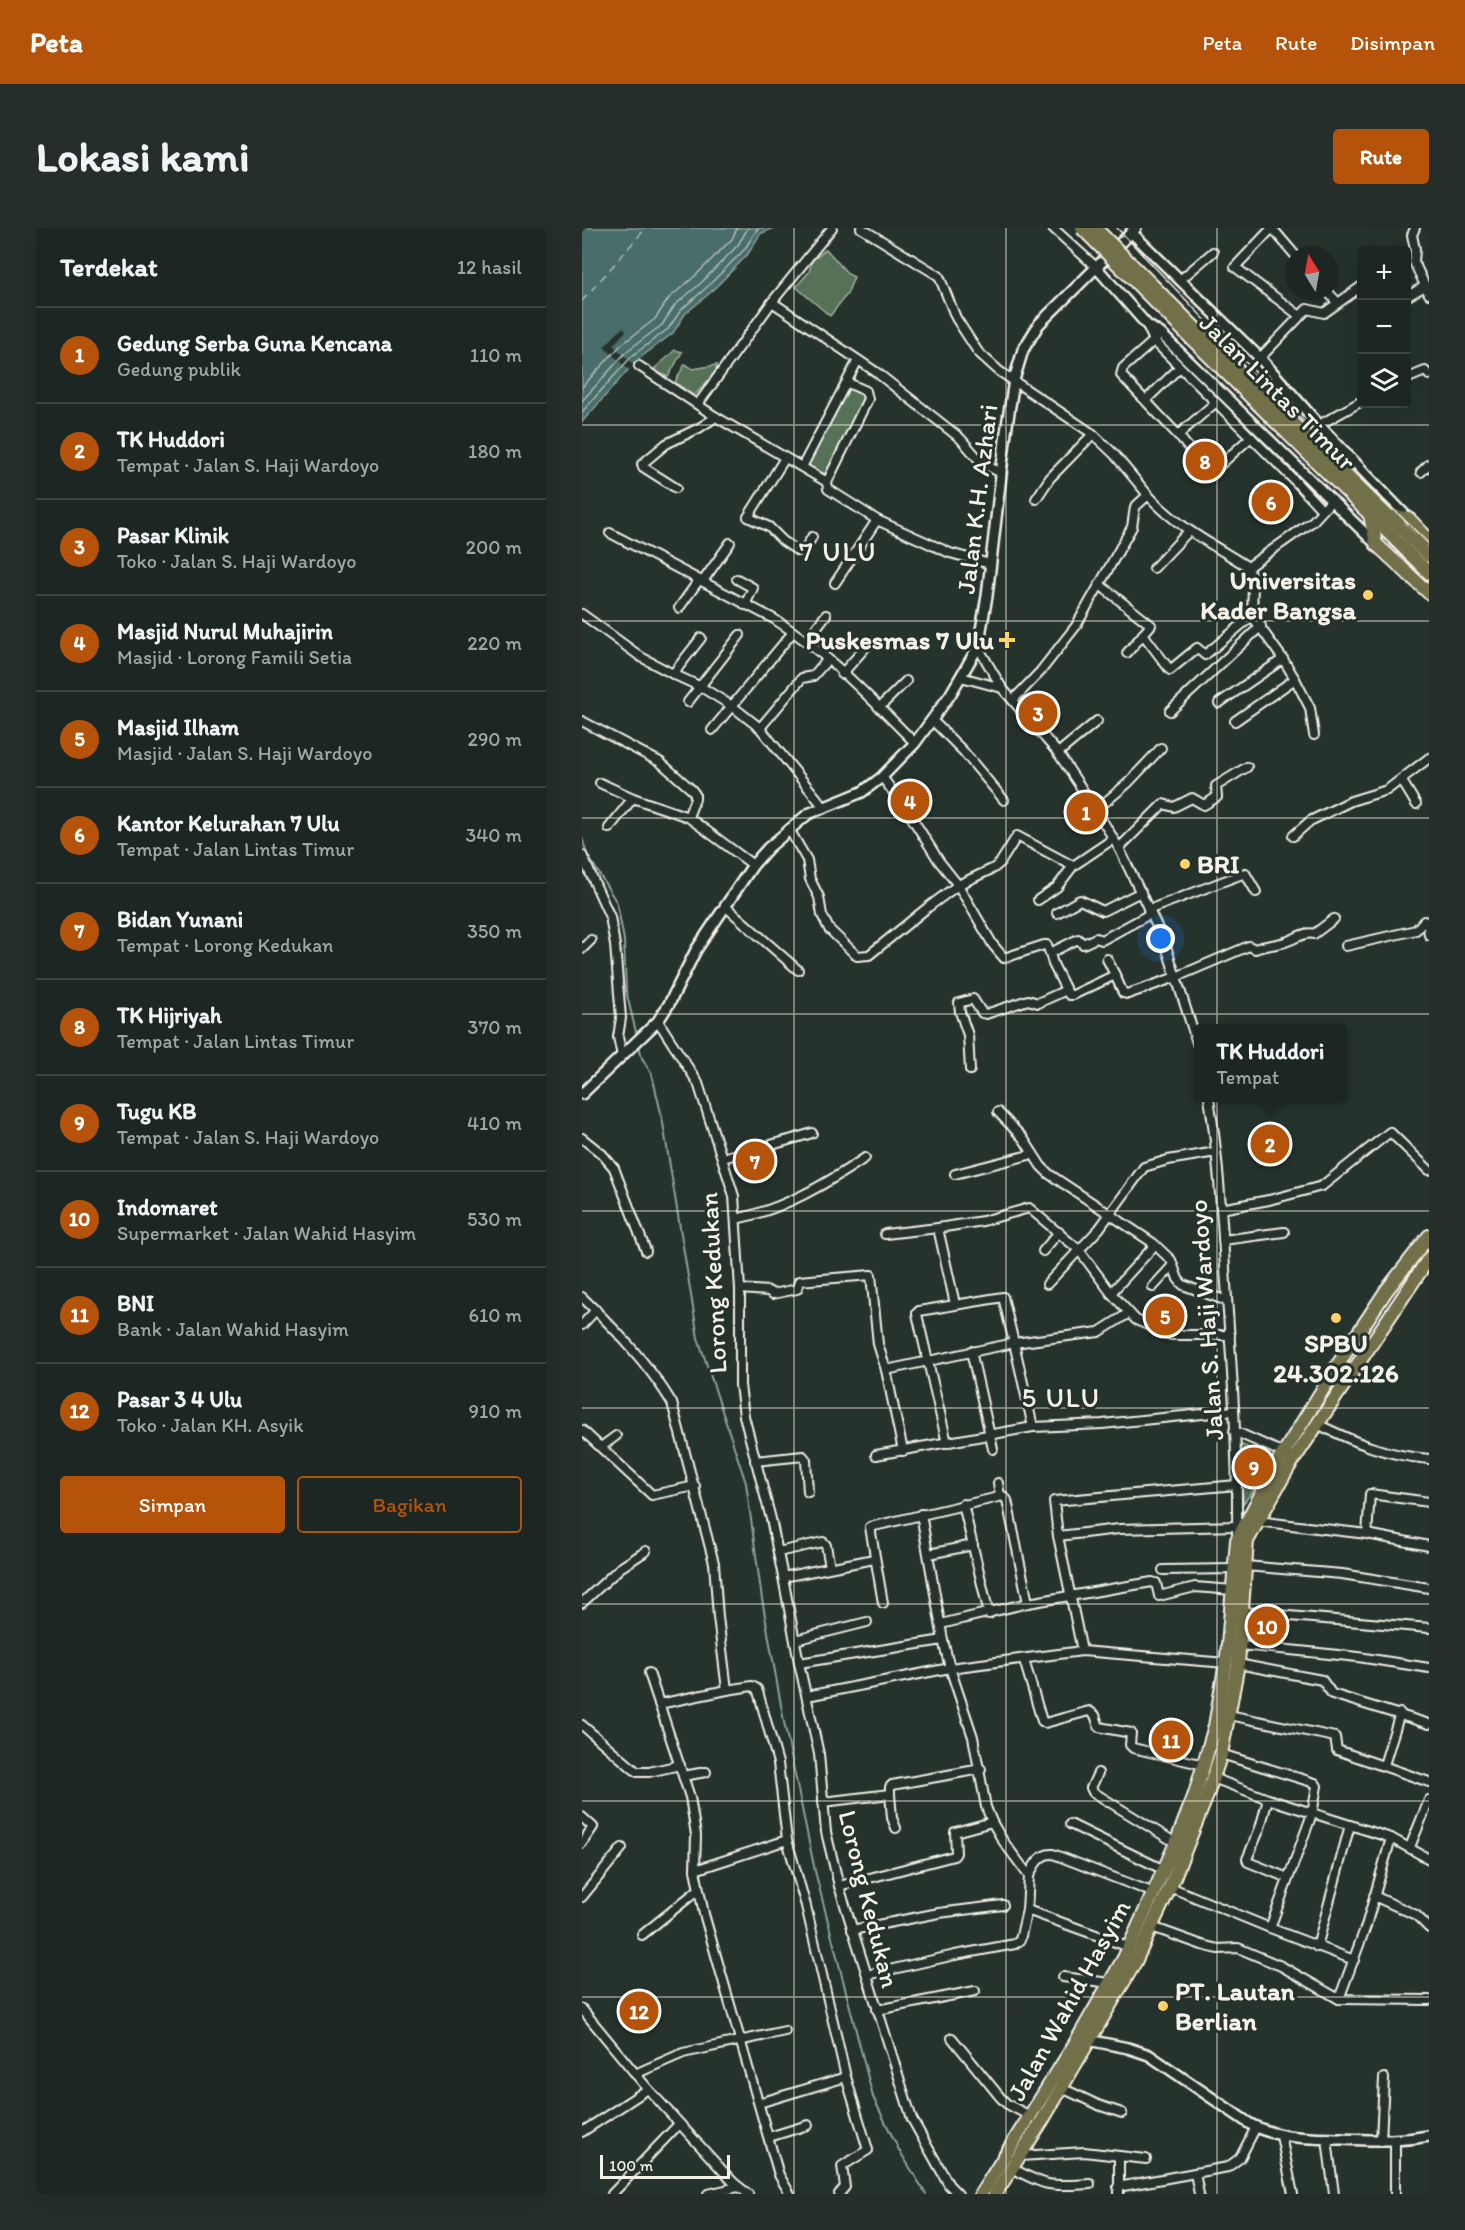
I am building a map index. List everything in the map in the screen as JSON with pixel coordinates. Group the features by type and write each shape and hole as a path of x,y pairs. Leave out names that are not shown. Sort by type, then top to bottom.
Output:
{"highway":[{"name":"Jalan Lintas Timur","path":"1082,228 1429,556"},
{"name":"Jalan Lintas Timur","path":"1095,228 1196,336 1429,573"},
{"path":"1370,514 1376,544 1429,593"},
{"path":"1387,516 1408,518 1429,538"},
{"name":"Jalan Wahid Hasyim","path":"981,2194 1110,1983 1129,1947 1176,1843 1195,1794 1232,1663 1240,1645 1243,1612 1238,1540 1290,1455 1355,1338 1405,1265 1429,1236"},
{"name":"Jalan Wahid Hasyim","path":"995,2194 1062,2088 1134,1964 1170,1887 1213,1778 1221,1754 1229,1715 1233,1590 1248,1540 1290,1455 1317,1424 1429,1258"}],"street":[{"path":"698,404 772,302 832,228"},
{"path":"861,228 939,276 956,318 970,341 997,370 1093,434 1164,513 1190,531 1253,564"},
{"path":"1053,228 1096,267 1148,325 1179,368 1322,510"},
{"path":"1287,246 1272,228 1235,267 1300,315"},
{"path":"1415,228 1412,235 1415,249 1414,262 1429,294"},
{"path":"1132,229 1180,280 1260,358 1319,425 1408,518"},
{"name":"Jalan K.H. Azhari","path":"582,1094 658,1021 696,950 753,865 768,848 789,829 816,810 853,796 882,777 933,722 978,647 1014,380 1029,338 1039,324 1132,229"},
{"path":"1180,280 1213,252"},
{"path":"1411,294 1425,285"},
{"path":"1260,358 1308,308 1324,313 1357,289"},
{"path":"772,302 858,360 960,438 982,463 1001,473"},
{"path":"1158,338 1120,373 1178,435 1210,474 1251,437"},
{"path":"1158,338 1376,544"},
{"path":"802,467 848,383 858,360"},
{"path":"639,366 716,417 827,482"},
{"path":"1146,400 1179,368"},
{"path":"1411,377 1424,371 1429,375"},
{"path":"848,383 866,391 867,399 827,482 827,487 831,492 877,520 950,553 990,564"},
{"path":"1178,435 1215,403"},
{"path":"1319,425 1357,404"},
{"path":"676,488 643,467 642,464 666,444 716,417"},
{"path":"1036,499 1050,478 1093,434"},
{"path":"786,459 748,516 769,527 798,551 805,549 812,537"},
{"path":"1421,472 1429,464"},
{"path":"1013,700 1040,672 1076,626 1132,527 1135,507 1148,495"},
{"path":"1253,564 1313,521 1332,500"},
{"path":"835,583 877,520"},
{"path":"1154,568 1190,531"},
{"path":"610,533 701,580 793,632 828,659 915,743"},
{"path":"679,608 730,543"},
{"path":"1253,564 1252,616 1283,659 1310,708 1314,735"},
{"path":"737,579 753,588 745,605"},
{"path":"1100,585 1151,625 1127,653"},
{"path":"582,614 641,657 701,687 732,706 760,728 816,810"},
{"path":"806,641 826,615"},
{"path":"1143,634 1170,670 1197,648 1205,655 1252,616"},
{"path":"1170,711 1261,626"},
{"path":"712,730 793,632"},
{"path":"688,702 740,635"},
{"path":"673,674 701,638"},
{"path":"842,674 870,642"},
{"path":"978,647 1002,688 1058,753 1119,848 1165,943 1194,1033"},
{"path":"760,728 802,678 813,676 828,659"},
{"path":"1219,703 1283,659"},
{"path":"961,677 1002,688"},
{"path":"1235,721 1294,679"},
{"path":"879,708 906,681"},
{"path":"582,721 660,762 691,789 695,794 695,799 688,817"},
{"path":"1058,753 1097,721"},
{"path":"933,722 1004,800"},
{"path":"1096,810 1128,783 1161,748"},
{"path":"1293,836 1316,818 1357,798 1385,792 1429,758"},
{"path":"1119,848 1161,806 1166,804 1174,807 1192,798 1204,805 1217,797 1216,786 1247,767"},
{"path":"882,777 958,885 1002,957 1047,945 1052,963 1069,995 1115,975"},
{"path":"1402,781 1416,804"},
{"path":"600,783 633,798 688,817 753,865"},
{"path":"609,828 633,798"},
{"path":"789,829 807,860 810,879 819,897 822,915 829,929 857,956 869,955 877,950 958,885 998,865 1017,836 1073,866"},
{"path":"1038,900 1057,887 1073,866 1113,839"},
{"path":"582,855 610,917 615,945 621,1018 618,1037 622,1056"},
{"path":"1050,953 1078,939 1083,944 1096,938 1103,940 1149,912 1245,873 1256,892"},
{"path":"1057,913 1080,900 1103,911 1141,892"},
{"path":"725,906 798,970"},
{"path":"1107,959 1125,994 1176,977 1250,945 1255,949 1267,944 1284,943 1309,933 1314,934 1334,919"},
{"path":"1346,946 1416,930 1424,921 1427,922 1429,936"},
{"path":"582,949 591,940"},
{"path":"970,1070 968,1035 958,1008 961,1001 973,999 986,1014 1028,1000 1038,1003 1066,990"},
{"name":"Lorong Kedukan","path":"658,1021 698,1083 734,1196 740,1289 740,1385 744,1416 773,1528 819,1754 826,1832 838,1886 912,2120 949,2185 958,2194"},
{"name":"Jalan S. Haji Wardoyo","path":"1209,1102 1221,1209 1230,1335 1238,1540"},
{"path":"998,1112 1023,1138 1041,1166 1058,1181 1110,1213 1155,1245 1173,1265 1183,1285 1227,1301"},
{"path":"1221,1209 1269,1200 1322,1186 1390,1132 1429,1170"},
{"path":"723,1158 760,1146 769,1147 812,1133"},
{"path":"582,1138 612,1164 646,1251"},
{"path":"1047,1284 1079,1250 1147,1165 1215,1152"},
{"path":"955,1174 1033,1154"},
{"path":"736,1219 762,1213 799,1197 865,1158"},
{"path":"885,1234 983,1221 1029,1208 1079,1250 1136,1320 1171,1335 1230,1335"},
{"path":"938,1228 955,1304"},
{"path":"1043,1251 1059,1232"},
{"path":"1223,1240 1284,1232"},
{"path":"1112,1293 1155,1245"},
{"path":"1153,1287 1173,1265"},
{"path":"740,1289 768,1291 773,1294 797,1289 799,1281 871,1275 878,1344 886,1370 903,1451"},
{"path":"947,1443 917,1313 955,1304 1002,1296 1033,1426"},
{"path":"582,1297 644,1363 676,1412 714,1563 727,1690"},
{"path":"582,1325 596,1310"},
{"path":"886,1370 1014,1343 1099,1332 1129,1313"},
{"path":"971,1352 993,1449"},
{"path":"876,1455 1033,1426 1102,1424 1233,1411"},
{"path":"1317,1424 1363,1446 1396,1455 1429,1459"},
{"path":"582,1430 653,1495 695,1486"},
{"path":"1234,1431 1290,1455"},
{"path":"601,1447 616,1436"},
{"path":"755,1461 803,1456 806,1460 808,1492"},
{"path":"998,1483 1000,1496"},
{"path":"1082,1651 1058,1536 1054,1500 1237,1485"},
{"path":"1367,1534 1370,1494 1429,1502"},
{"path":"883,1603 870,1527 1000,1496 1007,1500 1028,1603"},
{"path":"963,1504 990,1614"},
{"path":"921,1514 943,1640 950,1668 974,1737 986,1807 1003,1841 1029,1876"},
{"path":"1257,1521 1367,1534 1429,1546"},
{"path":"1058,1536 1119,1529 1238,1526"},
{"path":"778,1552 823,1542 826,1545 830,1567"},
{"path":"929,1554 973,1545"},
{"path":"582,1603 620,1568 646,1551"},
{"path":"783,1577 874,1559"},
{"path":"1162,1570 1239,1567 1342,1574 1429,1588"},
{"path":"941,1624 1028,1603 1152,1582 1156,1583 1159,1596 1195,1587 1233,1590"},
{"path":"1243,1612 1429,1628"},
{"path":"795,1640 867,1622"},
{"path":"799,1663 943,1640"},
{"path":"1240,1645 1358,1656 1429,1668"},
{"path":"807,1696 950,1668 1082,1651 1232,1663 1322,1680 1332,1694 1400,1713 1429,1724"},
{"path":"1024,1660 1042,1721 1045,1723 1089,1711 1095,1715 1099,1727 1131,1733 1130,1745 1133,1748 1204,1765"},
{"path":"649,1673 690,1797 694,1821 695,1870 698,1890 779,2175 790,2194"},
{"path":"659,1704 752,1686 758,1692 778,1763 787,1839 806,1906 846,2077 868,2151 842,2166 845,2187 839,2194"},
{"path":"1384,1765 1400,1713"},
{"path":"1229,1715 1335,1737 1337,1750 1429,1782"},
{"path":"582,1725 636,1772 643,1773 680,1765"},
{"path":"1221,1754 1315,1783 1317,1788 1312,1814 1270,1928"},
{"path":"896,1828 892,1818 890,1787 892,1785 981,1769"},
{"path":"683,1776 706,1772"},
{"path":"1098,1773 1091,1788 1093,1792 1176,1843"},
{"path":"1213,1778 1312,1814 1390,1838 1429,1859"},
{"path":"823,1802 890,1794"},
{"path":"1268,1799 1260,1828 1247,1858 1248,1862 1288,1878"},
{"path":"1410,1847 1429,1800"},
{"path":"582,1817 593,1827 582,1843"},
{"path":"838,1886 954,1856 956,1853 955,1832 992,1821"},
{"path":"1070,1824 1164,1870"},
{"path":"1317,1947 1350,1825"},
{"path":"1339,1999 1354,1960 1390,1838"},
{"path":"695,1870 787,1839"},
{"path":"582,1897 622,1848"},
{"path":"867,1975 1015,1944 1020,1940 1027,1910 1029,1876 1041,1857 1046,1854 1053,1854 1154,1893"},
{"path":"1170,1887 1354,1960"},
{"path":"642,1935 698,1890"},
{"path":"1374,1896 1416,1915 1429,1928"},
{"path":"852,1930 939,1913 1003,1905"},
{"path":"1027,1910 1129,1947"},
{"path":"1152,1927 1210,1947 1238,1948 1281,1966 1339,1999 1429,2001"},
{"path":"1063,1977 1110,1983"},
{"path":"877,2010 975,1991"},
{"path":"584,2014 648,2089 738,2187 748,2194"},
{"path":"635,2074 683,2054 785,2031"},
{"path":"952,2038 1000,2097 1007,2104 1030,2116"},
{"path":"1088,2040 1149,2055 1256,2127 1281,2136 1395,2142 1429,2136"},
{"path":"759,2103 846,2077"},
{"path":"1381,2141 1384,2078"},
{"path":"1062,2088 1098,2105 1122,2113"},
{"path":"582,2132 648,2089"},
{"path":"612,2194 680,2124"},
{"path":"769,2137 808,2125"},
{"path":"1119,2156 1118,2190 1233,2164 1244,2151 1256,2127"},
{"path":"1281,2136 1293,2194"},
{"path":"1327,2139 1334,2194"},
{"path":"1395,2142 1395,2194"},
{"path":"1020,2156 1084,2152 1146,2159"},
{"path":"1012,2168 1037,2182 1051,2186 1090,2184"},
{"path":"1195,2173 1199,2194"},
{"path":"708,2194 738,2187"}],"green space":[{"path":"826,249 848,274 854,277 847,294 830,316 796,287 809,272 812,261"},
{"path":"675,350 682,352 668,377 653,370"},
{"path":"685,364 693,369 717,365 715,373 694,396 675,382"},
{"path":"849,388 865,396 827,475 808,466"},
{"path":"1240,1444 1277,1459 1243,1504"}],"water":[{"path":"582,228 774,228 760,234 748,254 711,292 685,314 673,333 636,361 582,422"}],"pier":[{"path":"623,327 626,331 613,345 634,365 629,370 604,347"}],"waterway":[{"path":"582,838 587,854 617,903 624,940 626,991 637,1036"},
{"path":"639,1045 642,1058 652,1075 662,1117 698,1338 746,1483 762,1599 784,1722 815,1871 873,2097 899,2150 926,2194"}],"ferry route":[{"path":"582,301 646,228"}],"tram line":[{"path":"1117,228 1285,403 1429,544"}],"place":[{"name":"TK Hijriyah","path":"1205,461"},
{"name":"Kantor Kelurahan 7 Ulu","path":"1271,502"},
{"name":"Universitas Kader Bangsa","path":"1368,595"},
{"name":"Puskesmas 7 Ulu","path":"1007,640"},
{"name":"Pasar Klinik","path":"1038,713"},
{"name":"Masjid Nurul Muhajirin","path":"910,801"},
{"name":"Gedung Serba Guna Kencana","path":"1086,812"},
{"name":"BRI","path":"1185,864"},
{"name":"TK Huddori","path":"1270,1144"},
{"name":"Bidan Yunani","path":"755,1161"},
{"name":"Masjid Ilham","path":"1165,1316"},
{"name":"SPBU 24.302.126","path":"1336,1318"},
{"name":"Tugu KB","path":"1254,1467"},
{"name":"Indomaret","path":"1267,1626"},
{"name":"BNI","path":"1171,1740"},
{"name":"PT. Lautan Berlian","path":"1163,2006"},
{"name":"Pasar 3 4 Ulu","path":"639,2011"}],"district":[{"name":"7 ULU","path":"838,551"},
{"name":"5 ULU","path":"1061,1397"}]}
